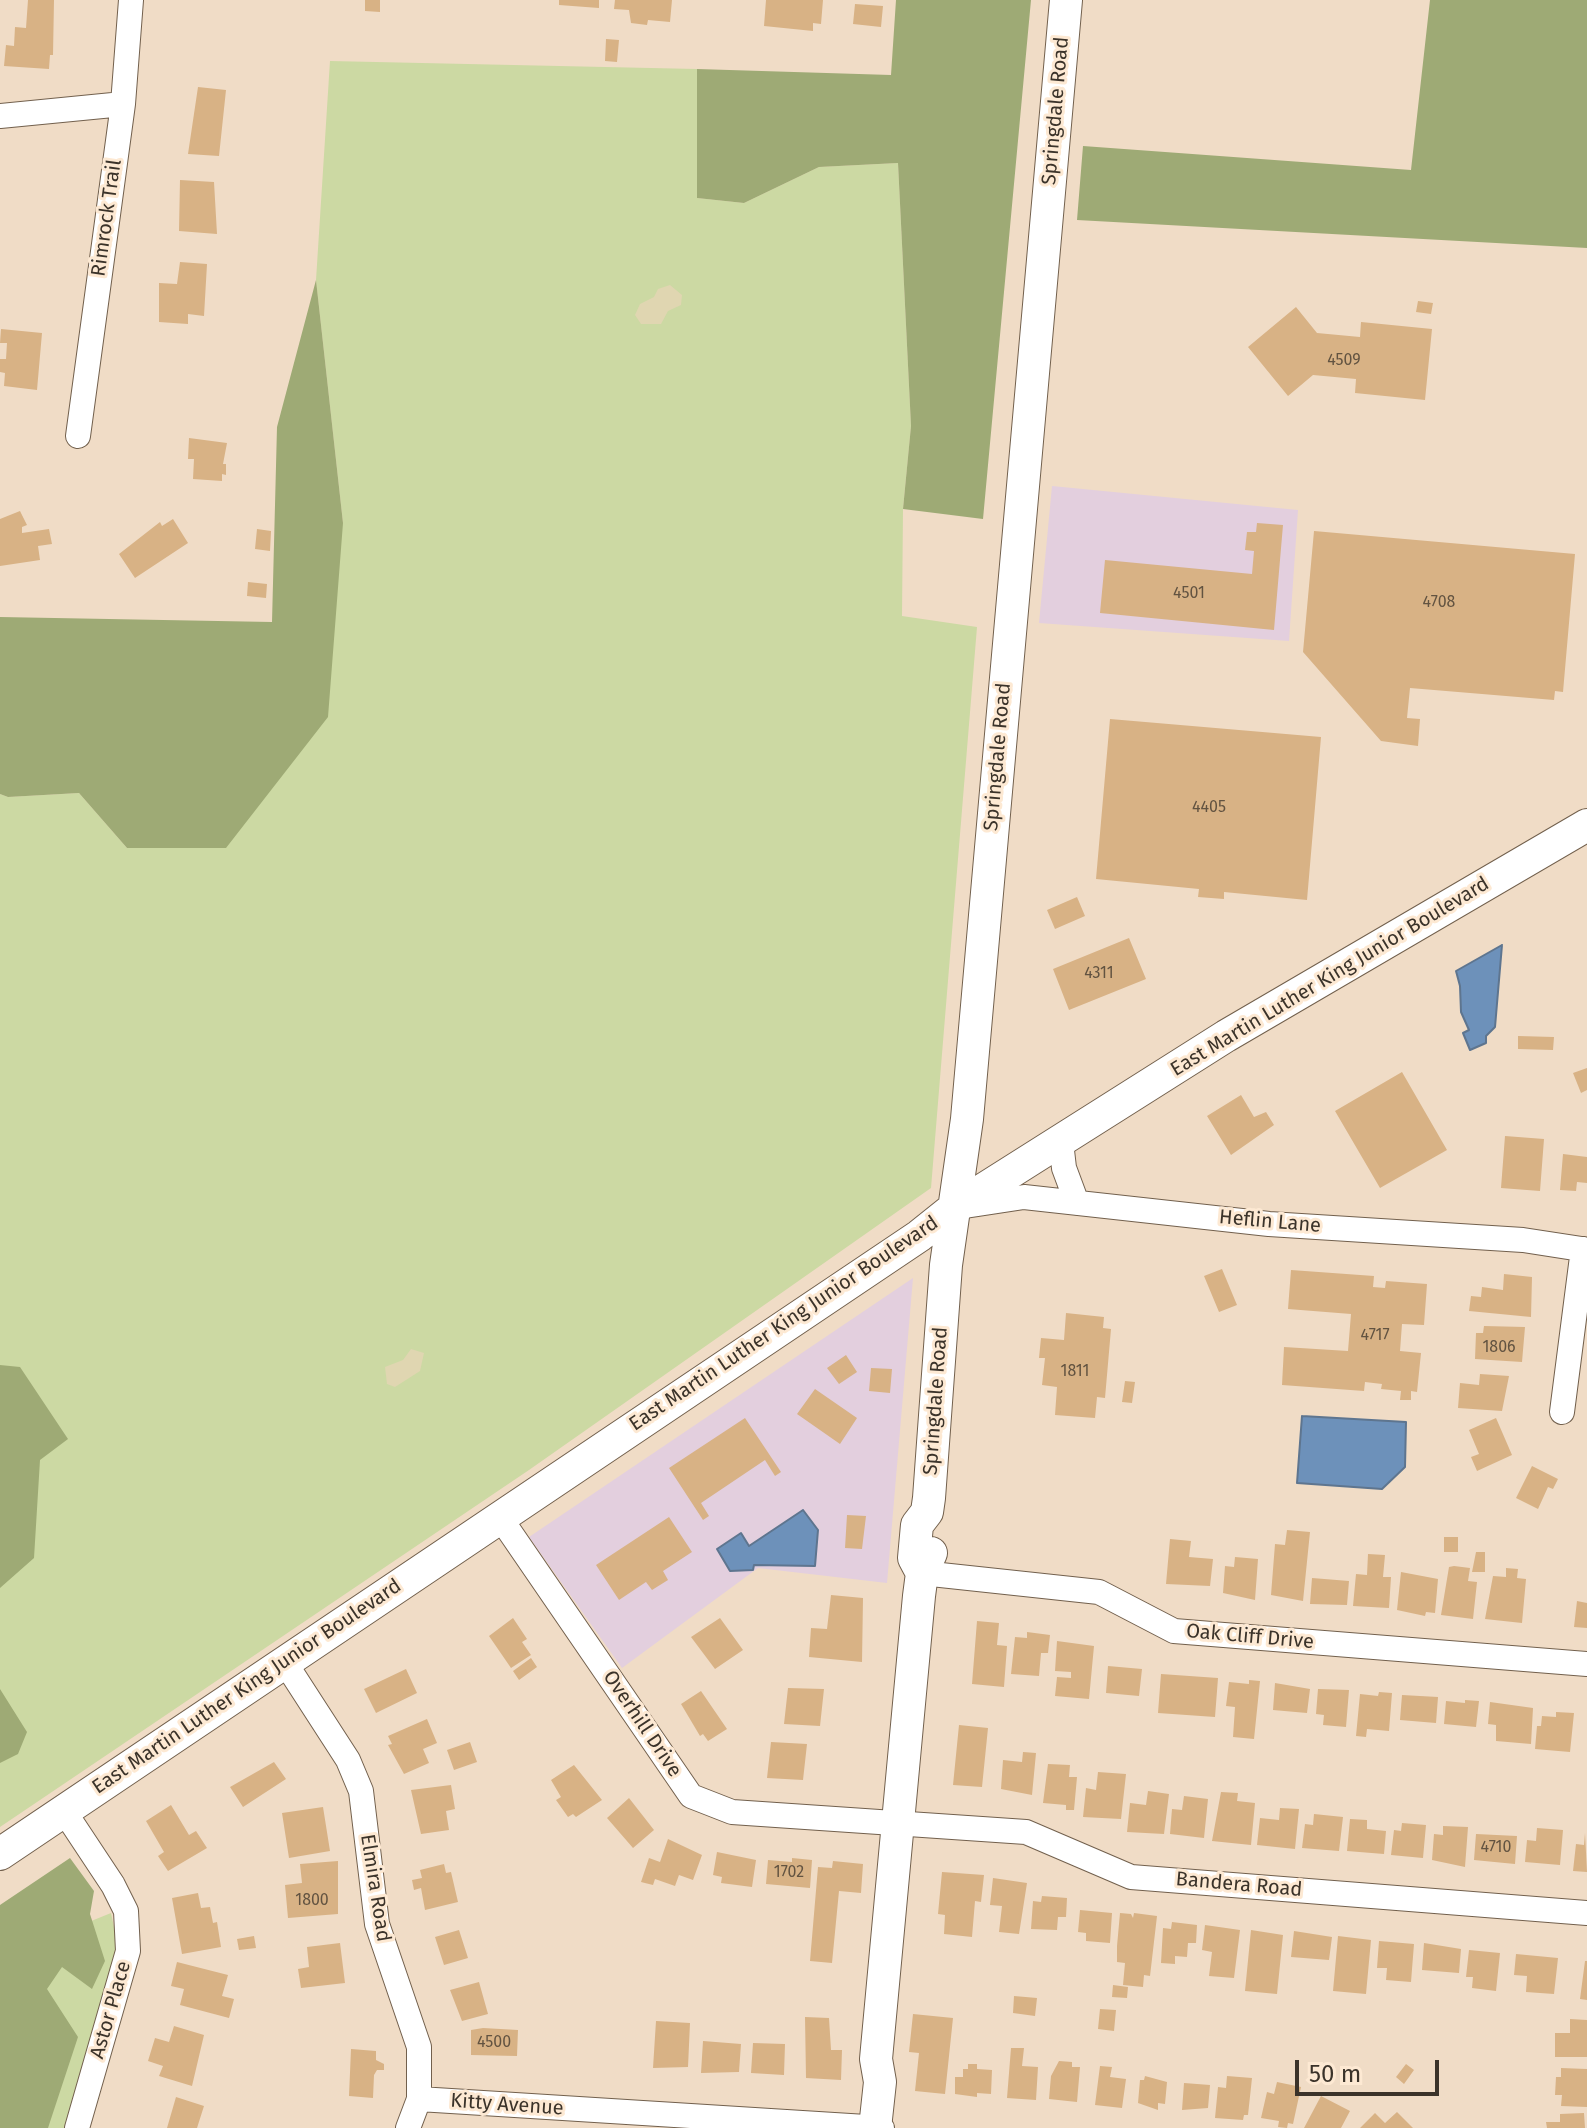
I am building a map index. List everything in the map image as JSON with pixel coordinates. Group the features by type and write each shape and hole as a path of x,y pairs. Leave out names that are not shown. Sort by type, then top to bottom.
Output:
{"main road":[{"name":"Springdale Road","path":"870,2128 880,2082 876,2059 922,1573 931,1559 933,1528 927,1512 946,1265 970,1090 1066,0"},
{"name":"East Martin Luther King Junior Boulevard","path":"0,1854 919,1236 954,1208 1226,1036 1587,825"}],"street":[{"name":"Rimrock Trail","path":"78,436 123,104 131,0"},
{"path":"0,116 123,104"},
{"path":"1061,1142 1064,1168 1077,1203"},
{"name":"Heflin Lane","path":"954,1208 1024,1197 1269,1224 1523,1240 1585,1250"},
{"path":"1562,1412 1585,1250"},
{"name":"Overhill Drive","path":"499,1516 691,1796 732,1812 900,1821"},
{"name":"Oak Cliff Drive","path":"922,1573 1099,1592 1174,1631 1587,1664"},
{"name":"Elmira Road","path":"284,1661 348,1760 361,1791 377,1924 419,2047 422,2073 419,2099 408,2128"},
{"name":"Astor Place","path":"64,1811 113,1885 126,1911 128,1951 77,2128"},
{"name":"Bandera Road","path":"900,1821 1026,1832 1131,1877 1587,1913"},
{"name":"Kitty Avenue","path":"419,2099 870,2128"}],"shaded area":[{"path":"1052,486 1298,510 1289,641 1039,623"},
{"path":"913,1278 887,1583 758,1568 622,1668 529,1537"}],"green space":[{"path":"896,0 1031,0 983,519 903,509 911,426 898,163 819,167 744,203 697,198 697,69 891,75"},
{"path":"1430,0 1587,0 1587,248 1077,220 1083,146 1411,170"},
{"path":"330,61 697,69 697,198 744,203 819,167 898,163 911,426 903,509 902,616 977,627 931,1188 529,1470 0,1827 0,794 8,797 79,793 127,848 343,523 316,280"},
{"path":"316,280 343,523 328,717 226,848 127,848 79,793 8,797 0,794 0,617 272,622 277,427"},
{"path":"0,1365 20,1367 68,1439 40,1460 34,1558 0,1588"},
{"path":"0,1689 27,1732 18,1754 0,1763"},
{"path":"70,1858 94,1891 90,1914 105,1961 92,1989 62,1967 47,1989 78,2037 48,2128 0,2128 0,1905"},
{"path":"111,1913 117,1941 112,1971 65,2128 0,2128 0,1958"}],"sand":[{"path":"670,285 682,295 681,305 668,311 661,324 641,324 635,315 640,304 654,297 658,289"},
{"path":"411,1349 424,1353 420,1371 395,1387 387,1384 385,1367 403,1360"}],"water":[{"path":"1502,945 1495,1027 1486,1036 1486,1043 1470,1050 1463,1033 1469,1030 1461,1012 1456,971"},
{"path":"1302,1416 1406,1422 1405,1467 1382,1489 1297,1483"},
{"path":"803,1510 818,1530 815,1566 754,1565 753,1570 730,1571 717,1549 741,1533 749,1546"}],"building":[{"path":"28,0 54,0 53,55 50,55 49,69 4,66 6,45 14,46 15,27 26,28"},
{"path":"365,0 380,0 380,12 365,11"},
{"path":"559,0 599,0 599,8 559,5"},
{"path":"615,0 672,0 670,22 648,20 647,25 631,23 629,10 614,9"},
{"path":"766,0 823,0 821,24 813,23 813,31 764,26"},
{"path":"855,4 883,6 881,27 853,24"},
{"path":"606,39 619,40 617,62 605,61"},
{"path":"198,87 226,90 219,156 188,154"},
{"path":"180,180 214,182 217,234 179,231"},
{"path":"180,262 207,264 204,316 188,314 188,324 159,322 159,283 177,284"},
{"path":"1418,301 1433,303 1431,314 1416,312"},
{"path":"1296,307 1317,333 1360,337 1361,322 1432,329 1425,400 1355,393 1356,379 1313,375 1288,396 1248,347"},
{"path":"1,329 42,333 37,390 4,386 5,373 0,372 0,359 6,359 7,343 0,343"},
{"path":"189,438 227,443 223,464 226,464 226,475 222,474 222,481 193,479 194,459 188,459"},
{"path":"20,511 27,525 22,527 22,533 49,529 52,544 38,546 40,560 0,566 0,519"},
{"path":"173,519 188,543 135,578 119,554 160,522 162,526"},
{"path":"1257,523 1283,525 1274,630 1100,613 1105,560 1252,574 1254,551 1245,550 1247,532 1256,532"},
{"path":"257,529 271,531 270,551 255,549"},
{"path":"1314,531 1575,554 1563,692 1555,691 1554,700 1410,688 1407,718 1420,719 1418,746 1381,741 1303,652"},
{"path":"248,582 267,584 266,598 247,596"},
{"path":"1110,719 1321,737 1307,900 1224,892 1224,899 1198,897 1199,889 1096,879"},
{"path":"1077,897 1085,916 1055,929 1047,910"},
{"path":"1129,938 1146,979 1069,1010 1053,969"},
{"path":"1518,1036 1554,1037 1553,1050 1518,1049"},
{"path":"1587,1068 1587,1090 1581,1093 1573,1073"},
{"path":"1402,1072 1447,1150 1380,1188 1335,1111"},
{"path":"1241,1095 1254,1117 1266,1112 1274,1125 1231,1155 1207,1116"},
{"path":"1505,1136 1544,1139 1540,1191 1501,1188"},
{"path":"1563,1154 1587,1157 1587,1183 1577,1182 1576,1191 1560,1190"},
{"path":"1222,1269 1237,1305 1219,1312 1204,1276"},
{"path":"1291,1270 1374,1276 1373,1287 1385,1288 1386,1281 1427,1284 1424,1325 1402,1324 1400,1351 1421,1353 1417,1392 1411,1391 1411,1400 1400,1400 1401,1391 1381,1389 1382,1384 1365,1382 1364,1391 1282,1385 1284,1347 1348,1351 1351,1314 1288,1309"},
{"path":"1504,1274 1532,1277 1531,1317 1469,1311 1471,1296 1481,1297 1482,1287 1503,1290"},
{"path":"1066,1313 1104,1317 1103,1328 1111,1329 1105,1398 1097,1397 1095,1418 1055,1415 1057,1387 1042,1385 1045,1358 1039,1358 1041,1338 1064,1340"},
{"path":"1484,1326 1525,1327 1522,1362 1475,1359 1476,1333 1483,1333"},
{"path":"846,1355 857,1372 839,1384 827,1368"},
{"path":"871,1368 892,1369 890,1393 869,1391"},
{"path":"1480,1374 1509,1376 1502,1411 1458,1408 1460,1383 1479,1385"},
{"path":"1125,1381 1135,1382 1132,1403 1122,1402"},
{"path":"815,1389 857,1418 840,1444 797,1414"},
{"path":"745,1418 781,1472 775,1476 765,1460 701,1503 709,1516 703,1520 669,1468"},
{"path":"1496,1418 1512,1455 1477,1471 1471,1457 1479,1454 1469,1430"},
{"path":"1532,1466 1558,1479 1553,1489 1548,1487 1538,1509 1516,1498"},
{"path":"847,1515 866,1516 862,1549 845,1548"},
{"path":"669,1517 692,1552 663,1571 668,1580 652,1590 646,1582 619,1600 596,1565"},
{"path":"1287,1530 1310,1532 1303,1601 1271,1595 1275,1544 1285,1545"},
{"path":"1444,1537 1458,1537 1458,1552 1444,1552"},
{"path":"1170,1539 1191,1541 1189,1557 1213,1559 1210,1586 1166,1584"},
{"path":"1476,1552 1485,1552 1485,1572 1472,1572"},
{"path":"1368,1554 1385,1555 1383,1577 1391,1577 1389,1608 1353,1606 1356,1574 1367,1575"},
{"path":"1235,1557 1258,1559 1255,1600 1223,1593 1225,1566 1234,1567"},
{"path":"1449,1567 1470,1568 1468,1581 1477,1582 1473,1619 1441,1615"},
{"path":"1506,1568 1518,1569 1517,1578 1526,1579 1522,1623 1485,1619 1493,1576 1506,1577"},
{"path":"1401,1572 1438,1579 1435,1613 1426,1612 1425,1616 1397,1610"},
{"path":"1312,1578 1349,1581 1347,1605 1310,1604"},
{"path":"831,1595 863,1598 862,1662 809,1657 811,1628 827,1629"},
{"path":"1577,1601 1587,1603 1587,1628 1574,1627"},
{"path":"513,1618 527,1639 522,1642 531,1655 511,1668 489,1636"},
{"path":"720,1618 743,1650 715,1669 691,1637"},
{"path":"977,1621 999,1623 997,1645 1007,1646 1004,1687 972,1684"},
{"path":"1027,1632 1050,1635 1048,1653 1041,1653 1039,1676 1011,1674 1015,1637 1027,1638"},
{"path":"1057,1641 1094,1646 1089,1699 1055,1696 1057,1677 1071,1678 1071,1672 1055,1671"},
{"path":"531,1658 537,1667 519,1680 513,1671"},
{"path":"1108,1666 1142,1669 1139,1696 1106,1693"},
{"path":"406,1669 417,1693 376,1713 364,1689"},
{"path":"1161,1674 1218,1678 1215,1717 1158,1713"},
{"path":"1249,1680 1260,1681 1254,1739 1233,1737 1235,1707 1226,1706 1229,1682 1249,1684"},
{"path":"1275,1683 1310,1689 1307,1713 1273,1710"},
{"path":"788,1688 824,1689 820,1726 784,1724"},
{"path":"1318,1689 1349,1690 1346,1727 1323,1725 1324,1715 1316,1714"},
{"path":"701,1691 727,1729 708,1741 703,1734 700,1736 681,1704"},
{"path":"1379,1692 1392,1693 1389,1731 1367,1729 1366,1737 1356,1736 1360,1694 1378,1696"},
{"path":"1402,1695 1438,1697 1436,1723 1400,1720"},
{"path":"1465,1700 1479,1701 1476,1727 1444,1724 1446,1701 1465,1703"},
{"path":"1490,1702 1533,1708 1531,1744 1496,1741 1496,1725 1488,1724"},
{"path":"1556,1712 1574,1713 1570,1752 1535,1749 1537,1726 1541,1726 1542,1716 1556,1717"},
{"path":"427,1719 437,1743 423,1749 429,1763 404,1774 388,1745 392,1744 388,1736"},
{"path":"959,1725 988,1728 982,1787 953,1785"},
{"path":"470,1742 477,1762 454,1770 447,1750"},
{"path":"771,1742 807,1744 803,1780 767,1778"},
{"path":"1023,1752 1036,1753 1032,1795 1001,1789 1003,1760 1022,1762"},
{"path":"274,1762 286,1779 243,1807 230,1787"},
{"path":"1048,1764 1070,1765 1069,1777 1077,1777 1074,1810 1066,1810 1066,1805 1043,1803"},
{"path":"574,1765 602,1800 576,1817 573,1814 568,1817 556,1800 561,1797 551,1780"},
{"path":"1098,1772 1126,1774 1121,1819 1083,1817 1086,1788 1096,1790"},
{"path":"451,1785 455,1809 446,1811 449,1830 421,1834 411,1790"},
{"path":"1148,1791 1169,1794 1164,1834 1127,1832 1130,1803 1146,1805"},
{"path":"1221,1792 1238,1793 1237,1801 1255,1803 1251,1845 1212,1841"},
{"path":"1184,1796 1208,1799 1204,1838 1170,1834 1172,1809 1182,1810"},
{"path":"629,1798 654,1830 633,1848 607,1818"},
{"path":"171,1805 189,1835 196,1831 207,1848 168,1871 158,1856 164,1852 146,1821"},
{"path":"323,1807 330,1851 289,1858 282,1813"},
{"path":"1280,1808 1299,1809 1295,1849 1257,1845 1260,1818 1279,1820"},
{"path":"1314,1814 1343,1817 1339,1851 1302,1848 1305,1824 1313,1825"},
{"path":"1350,1819 1367,1820 1367,1829 1386,1831 1384,1854 1347,1851"},
{"path":"1402,1823 1426,1825 1423,1858 1391,1855 1394,1830 1401,1831"},
{"path":"1443,1826 1468,1827 1465,1867 1432,1860 1434,1834 1443,1835"},
{"path":"1537,1828 1563,1830 1560,1865 1525,1862 1527,1840 1536,1841"},
{"path":"1585,1833 1587,1872 1573,1871 1576,1844 1584,1845"},
{"path":"1476,1834 1517,1836 1515,1864 1474,1860"},
{"path":"668,1839 702,1855 693,1880 679,1875 675,1886 655,1879 653,1885 641,1882 649,1858 660,1862"},
{"path":"717,1852 756,1860 752,1887 721,1883 722,1877 713,1875"},
{"path":"792,1858 812,1860 810,1888 766,1884 768,1860 792,1862"},
{"path":"338,1861 338,1914 288,1918 285,1885 302,1883 300,1864"},
{"path":"833,1861 863,1864 861,1893 839,1891 832,1963 810,1961 818,1867 832,1868"},
{"path":"444,1864 446,1873 451,1872 458,1902 425,1910 421,1888 414,1890 412,1880 422,1878 420,1870"},
{"path":"942,1872 984,1875 981,1902 975,1901 972,1937 944,1934 945,1915 938,1914"},
{"path":"993,1878 1027,1883 1019,1934 999,1932 1002,1906 990,1905"},
{"path":"198,1893 201,1908 210,1907 213,1923 217,1922 221,1947 182,1954 172,1898"},
{"path":"1042,1896 1067,1898 1066,1917 1058,1917 1057,1930 1031,1929 1033,1901 1041,1902"},
{"path":"1080,1910 1112,1913 1110,1943 1086,1941 1086,1933 1078,1932"},
{"path":"1120,1913 1131,1914 1133,1918 1134,1913 1157,1916 1150,1976 1144,1975 1143,1987 1123,1985 1125,1963 1117,1962"},
{"path":"1172,1922 1197,1925 1196,1943 1188,1943 1187,1957 1175,1956 1175,1964 1161,1963 1163,1928 1171,1929"},
{"path":"1205,1925 1240,1930 1234,1978 1209,1976 1212,1952 1202,1950"},
{"path":"459,1930 468,1958 444,1965 435,1937"},
{"path":"1251,1930 1283,1935 1277,1994 1245,1991"},
{"path":"1294,1931 1332,1937 1329,1960 1291,1957"},
{"path":"254,1936 256,1948 239,1950 237,1939"},
{"path":"1338,1936 1371,1940 1366,1994 1333,1991"},
{"path":"1379,1941 1414,1944 1411,1982 1386,1980 1387,1968 1377,1968"},
{"path":"340,1943 345,1983 301,1988 298,1969 309,1967 307,1947"},
{"path":"1424,1943 1461,1949 1459,1973 1422,1970"},
{"path":"1469,1950 1500,1953 1496,1991 1472,1988 1473,1977 1466,1977"},
{"path":"1516,1954 1558,1958 1554,1994 1526,1992 1527,1976 1514,1975"},
{"path":"1587,1961 1587,2000 1580,1999"},
{"path":"177,1962 228,1975 222,1996 234,1999 229,2018 180,2005 184,1989 171,1986"},
{"path":"479,1982 488,2014 462,2021 450,1990"},
{"path":"1113,1985 1128,1987 1127,1998 1112,1997"},
{"path":"1014,1996 1037,1998 1035,2016 1013,2013"},
{"path":"1100,2009 1116,2010 1114,2031 1098,2029"},
{"path":"913,2014 953,2018 945,2094 915,2091 919,2053 909,2052"},
{"path":"805,2017 829,2018 831,2050 842,2050 841,2080 806,2078"},
{"path":"1570,2019 1587,2020 1587,2057 1555,2057 1555,2033 1570,2033"},
{"path":"656,2021 690,2023 688,2067 653,2068"},
{"path":"174,2026 204,2035 192,2086 159,2076 163,2066 148,2061 155,2038 169,2042"},
{"path":"471,2030 518,2030 517,2056 471,2055"},
{"path":"703,2041 741,2044 739,2072 701,2073"},
{"path":"753,2043 785,2044 784,2075 751,2073"},
{"path":"1011,2048 1024,2048 1022,2066 1038,2067 1036,2100 1007,2098"},
{"path":"351,2049 376,2051 376,2060 384,2064 384,2070 377,2070 374,2075 373,2098 349,2096"},
{"path":"1059,2061 1072,2062 1072,2067 1080,2067 1077,2102 1049,2099 1051,2076"},
{"path":"968,2064 977,2064 977,2069 992,2070 991,2094 977,2093 977,2097 955,2094 955,2077 963,2077 963,2069 968,2069"},
{"path":"1406,2064 1414,2070 1404,2084 1396,2077"},
{"path":"1100,2066 1112,2067 1110,2077 1126,2079 1122,2108 1095,2105"},
{"path":"1561,2068 1587,2069 1587,2107 1561,2106 1562,2095 1555,2095 1556,2077 1561,2077"},
{"path":"1145,2076 1167,2082 1165,2104 1158,2103 1158,2110 1138,2103 1140,2080 1144,2080"},
{"path":"1227,2076 1252,2078 1248,2115 1244,2115 1243,2120 1215,2118 1218,2087 1226,2088"},
{"path":"1277,2082 1301,2087 1293,2124 1288,2123 1287,2128 1278,2127 1279,2121 1261,2118 1267,2092 1274,2094"},
{"path":"1184,2083 1210,2085 1208,2108 1182,2110"},
{"path":"1321,2096 1350,2111 1341,2128 1304,2128"},
{"path":"176,2097 204,2106 197,2128 167,2128"},
{"path":"1397,2112 1413,2128 1360,2128 1375,2113 1385,2123"},
{"path":"1584,2113 1585,2128 1547,2128 1546,2122 1560,2122 1560,2114"}]}
